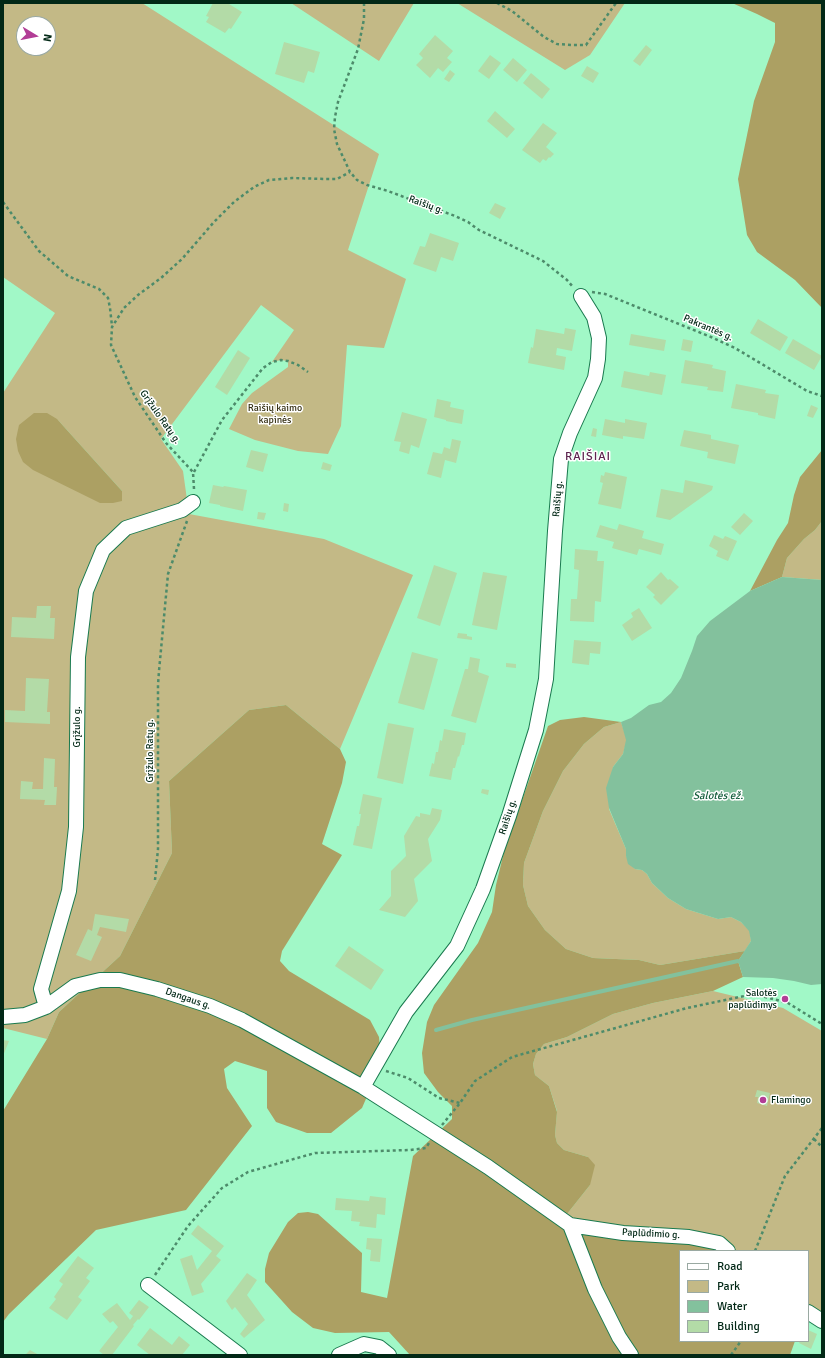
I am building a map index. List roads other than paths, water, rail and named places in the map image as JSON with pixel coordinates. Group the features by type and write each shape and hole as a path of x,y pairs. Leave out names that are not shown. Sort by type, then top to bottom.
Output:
{"street":[{"name":"Raišių g.","path":"363,1087 406,1012 457,946 483,889 509,816 536,730 546,679 554,531 562,459 570,433 595,378 598,359 599,338 594,317 581,296"},
{"name":"Grįžulo g.","path":"46,1007 40,989 69,891 76,827 78,657 86,592 103,550 126,528 182,510 193,502"},
{"name":"Dangaus g.","path":"3,1017 25,1015 46,1007 76,986 100,980 120,980 157,989 210,1006 242,1020 363,1087 488,1167 570,1225"},
{"name":"Paplūdimio g.","path":"570,1225 623,1233 689,1236 719,1243 727,1250"},
{"path":"570,1225 596,1290 631,1355"},
{"path":"148,1286 240,1355"},
{"path":"809,1313 822,1321"},
{"path":"339,1355 364,1344 379,1347 389,1355"}],"water":[{"name":"Salotės ež.","path":"782,577 822,580 822,984 811,985 773,978 743,977 738,961 751,941 749,931 741,922 731,917 718,919 686,909 668,898 652,883 647,874 642,870 635,869 628,864 626,849 609,808 606,788 613,767 623,754 626,740 621,722 631,718 649,705 661,702 671,693 681,678 697,636 710,621 750,591"}],"waterway":[{"path":"436,1030 472,1020 738,961"}],"place":[{"name":"Salotės paplūdimys","path":"785,999"},
{"name":"Flamingo","path":"763,1100"}],"district":[{"name":"RAIŠIAI","path":"588,457"}],"park label":[{"name":"Raišių kaimo kapinės","path":"275,414"}]}
